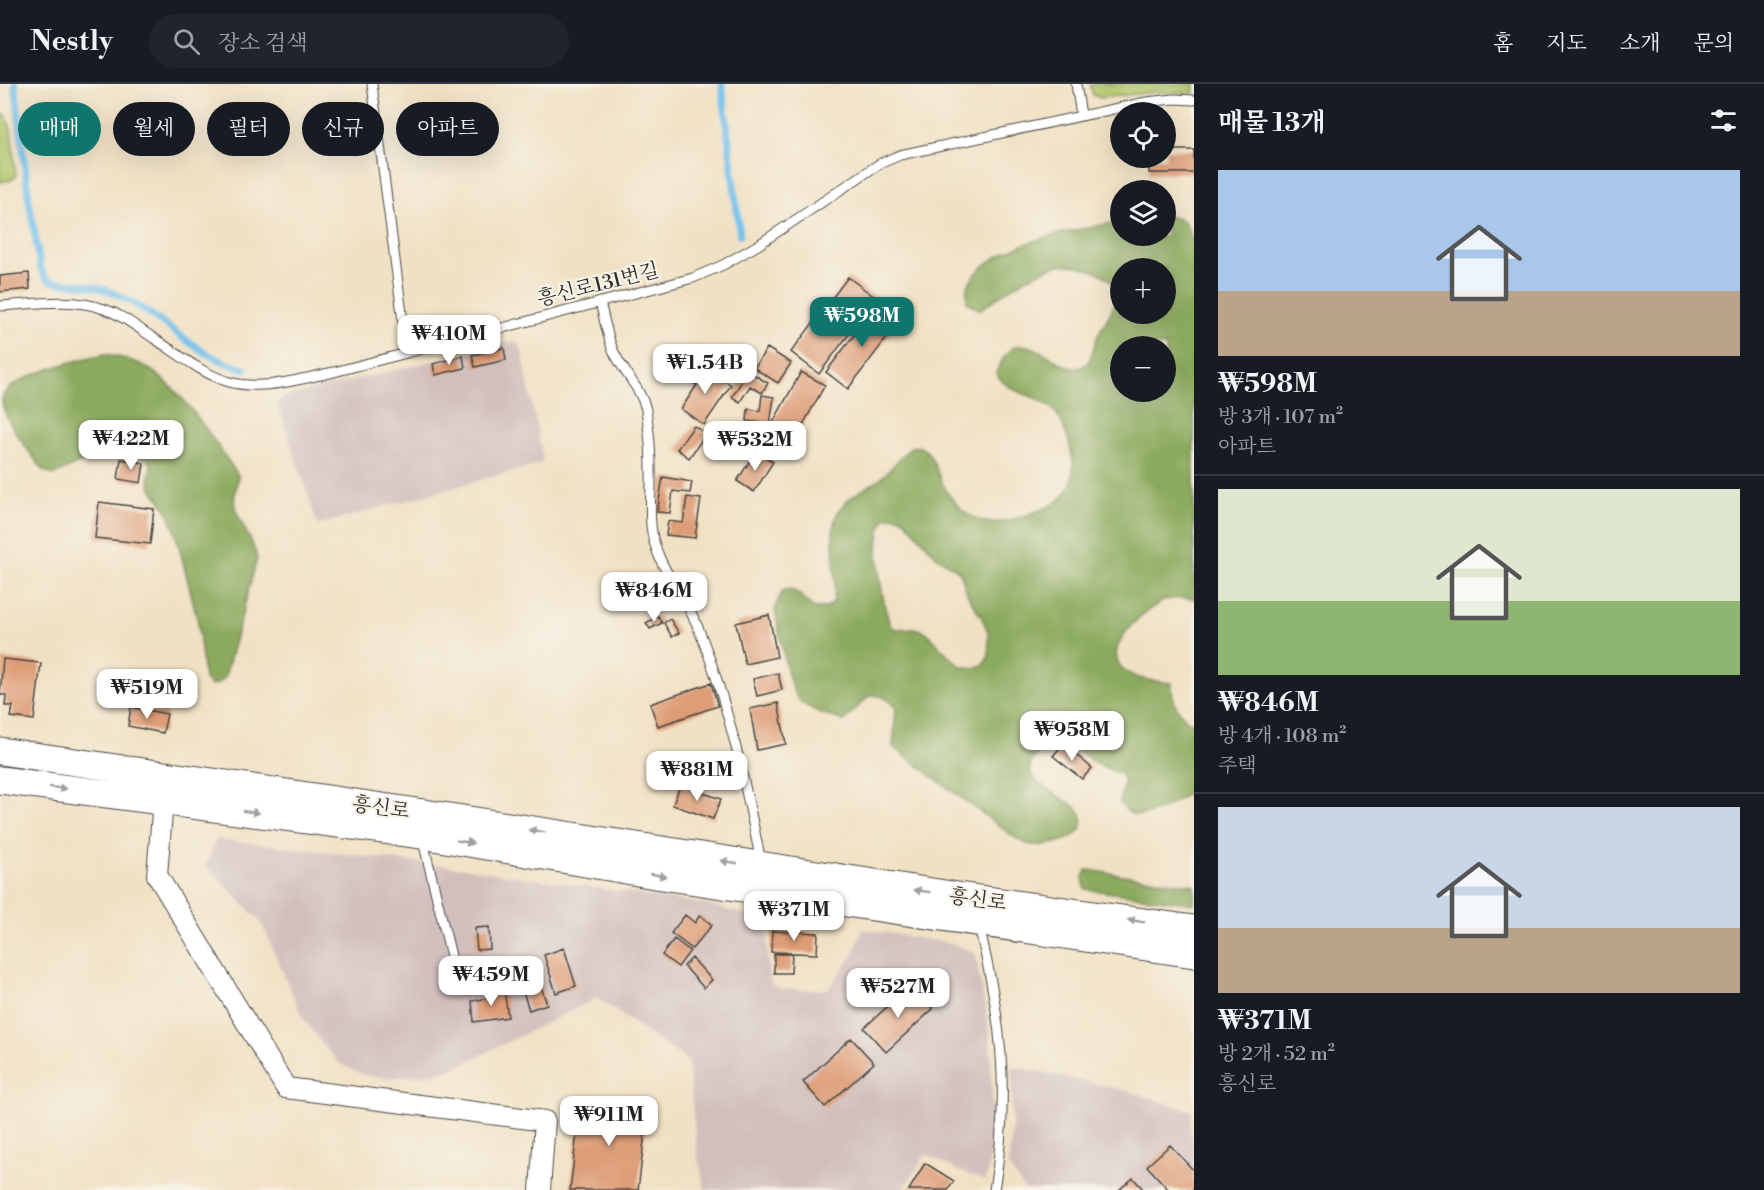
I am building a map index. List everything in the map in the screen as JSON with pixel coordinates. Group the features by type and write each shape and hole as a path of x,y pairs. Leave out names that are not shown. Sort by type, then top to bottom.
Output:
{"main road":[{"name":"흥신로","path":"0,751 412,812 979,922 1194,954"},
{"name":"흥신로","path":"0,780 422,835 655,875 764,879 1194,929"}],"street":[{"path":"163,801 156,875 286,1088 545,1121 540,1190"}],"lane":[{"path":"372,84 407,352"},
{"path":"1076,84 1082,116"},
{"name":"흥신로131번길","path":"0,306 69,303 104,308 124,318 206,373 228,381 253,385 285,382 693,278 723,265 758,245 879,164 900,155 1146,102 1174,99 1194,100"},
{"path":"600,302 613,350 636,387 645,407 651,469 650,512 655,545 668,574 685,599 698,627 720,685 739,758 764,879"},
{"name":"흥신로","path":"422,835 452,960"},
{"name":"흥신로","path":"979,922 996,1012 1000,1058 1000,1155 994,1190"}],"shaded area":[{"path":"516,341 521,347 543,460 539,464 318,525 277,403 283,397"},
{"path":"216,839 456,867 703,904 767,920 768,972 772,985 783,989 823,990 829,988 854,954 862,929 951,943 975,953 990,1033 993,1121 986,1181 956,1170 926,1154 903,1190 705,1190 697,1154 688,1061 597,998 455,1068 431,1074 391,1078 367,1076 355,1071 339,1063 303,1018 261,922 206,866"},
{"path":"1012,1066 1129,1091 1192,1111 1190,1131 1194,1148 1194,1190 1025,1190 1008,1166 1012,1127"}],"green space":[{"path":"1090,84 1194,84 1194,93 1156,92 1100,98 1093,95"},
{"path":"0,114 5,114 11,129 16,176 12,180 0,182"},
{"path":"1176,218 1184,221 1194,243 1194,599 1169,599 1147,611 1128,629 1121,640 1117,650 1117,660 1123,669 1134,676 1172,683 1177,707 1194,725 1194,788 1173,803 1154,812 1137,815 1130,813 1120,803 1124,782 1121,774 1094,763 1068,743 1060,740 1046,747 1034,758 1030,767 1032,775 1047,789 1076,808 1081,814 1083,823 1080,830 1073,836 1054,843 1035,845 1027,844 1007,832 893,747 896,708 888,699 870,695 844,721 804,705 796,695 788,673 775,610 783,591 790,589 798,593 813,608 826,608 833,603 835,583 833,534 836,515 846,502 882,477 911,447 920,447 928,453 941,481 956,504 978,520 1002,522 1013,520 1052,505 1068,490 1072,481 1073,460 1066,432 1057,414 1045,403 1007,385 996,372 1009,351 1021,346 1041,351 1070,367 1078,368 1086,364 1091,358 1096,339 1110,314 1110,324 1176,324 1176,258 1110,258 1110,281 1100,274 1081,267 1055,266 1025,280 980,310 967,302 967,288 977,273 992,260 1012,249 1081,229 1110,224 1110,246 1176,246","holes":["894,516 903,518 936,556 960,572 968,596 988,632 989,656 983,665 974,668 961,666 926,632 915,628 895,629 890,625 881,586 878,555 881,528 885,518"]},
{"path":"106,354 142,365 170,386 195,414 238,475 235,507 257,559 225,677 219,683 211,686 204,679 198,622 176,534 169,514 151,487 149,479 151,465 147,458 102,452 54,475 44,471 18,436 3,406 2,399 7,391 17,383 48,369"},
{"path":"1087,870 1194,885 1194,904 1085,889 1083,876"}],"building":[{"path":"1176,150 1194,150 1194,173 1149,173 1149,168 1176,168"},
{"path":"29,273 30,289 0,292 0,276"},
{"path":"848,277 876,298 819,374 791,352"},
{"path":"876,306 898,323 848,389 826,372"},
{"path":"504,348 506,360 475,367 472,355"},
{"path":"767,348 791,363 778,383 754,368"},
{"path":"463,356 465,368 435,375 433,364"},
{"path":"701,365 731,385 704,425 681,409 697,385 690,381"},
{"path":"748,371 768,383 762,393 750,386 740,402 732,397"},
{"path":"801,372 825,385 795,439 771,426"},
{"path":"762,395 774,397 770,424 747,421 748,409 760,411"},
{"path":"694,426 706,434 689,458 677,449"},
{"path":"756,451 773,462 754,492 737,481"},
{"path":"121,459 144,463 141,483 118,479"},
{"path":"663,477 692,482 690,493 673,491 670,513 657,512"},
{"path":"687,497 701,499 695,538 666,535 668,521 683,523"},
{"path":"99,502 154,509 150,544 95,538"},
{"path":"769,615 777,657 745,664 736,623"},
{"path":"658,616 662,623 650,629 646,623"},
{"path":"670,619 679,633 672,637 664,623"},
{"path":"3,659 41,663 34,720 11,717 13,706 5,706 6,695 0,695"},
{"path":"778,673 782,690 757,696 753,679"},
{"path":"711,683 718,706 658,726 650,704"},
{"path":"778,703 786,744 757,750 750,709"},
{"path":"131,707 167,714 163,733 128,726"},
{"path":"1063,744 1092,768 1082,779 1053,756"},
{"path":"680,785 721,799 713,819 673,805"},
{"path":"685,915 695,923 700,915 712,925 692,949 671,933"},
{"path":"489,927 490,949 477,950 475,928"},
{"path":"772,931 818,933 817,954 771,952"},
{"path":"674,939 690,951 678,967 662,955"},
{"path":"564,948 576,986 556,993 544,955"},
{"path":"774,954 792,954 791,973 774,973"},
{"path":"692,958 712,980 704,988 684,966"},
{"path":"534,967 547,1004 529,1010 517,973"},
{"path":"911,985 933,1009 886,1052 864,1028"},
{"path":"504,990 508,1017 474,1022 472,1001 490,998 489,992"},
{"path":"851,1038 874,1063 825,1107 803,1082"},
{"path":"581,1100 648,1108 638,1190 570,1190"},
{"path":"1170,1145 1194,1171 1194,1190 1169,1190 1147,1166"},
{"path":"925,1163 954,1181 948,1190 909,1190"},
{"path":"1133,1178 1144,1190 1119,1190"}],"waterway":[{"path":"15,84 29,200 40,266 45,277 53,282 92,286 124,298 206,353 245,369"},
{"path":"722,84 740,235"}]}
